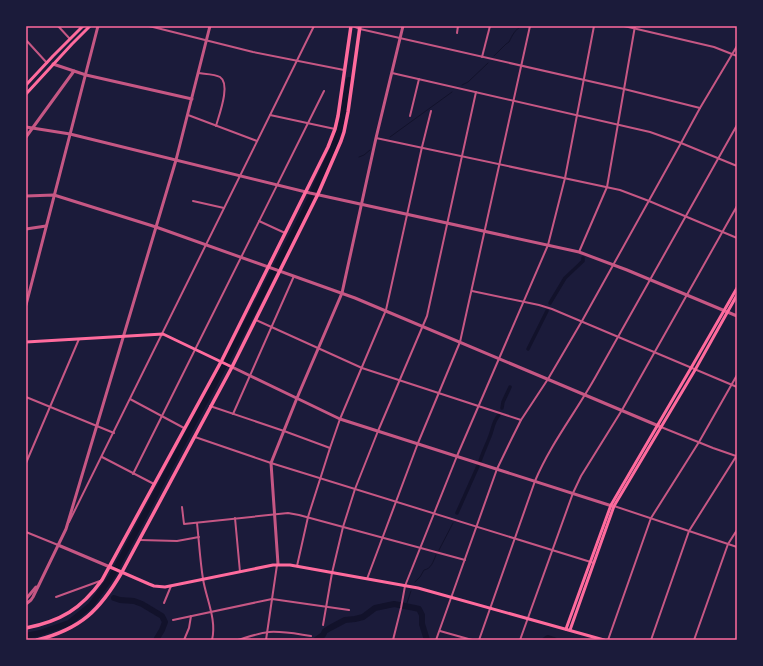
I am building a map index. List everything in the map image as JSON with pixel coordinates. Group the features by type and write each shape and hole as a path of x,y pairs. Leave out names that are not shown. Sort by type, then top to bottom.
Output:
{"main road":[{"path":"26,86 83,26"},
{"path":"26,94 90,26"},
{"path":"26,628 47,623 71,612 88,598 111,567 222,362 270,268 285,233 308,192 335,129 352,26"},
{"path":"37,640 61,633 72,627 89,616 104,600 139,540 210,406 255,319 341,141 348,112 360,28"},
{"path":"568,630 613,506 726,311 737,288"},
{"path":"726,311 737,295"},
{"path":"26,342 163,334 231,366"},
{"path":"111,567 154,586 165,587 278,564 297,566 418,588 604,640"}],"street":[{"path":"58,26 70,39"},
{"path":"26,304 98,26"},
{"path":"149,26 246,50 344,70"},
{"path":"66,529 176,160 210,26"},
{"path":"26,604 31,600 314,26"},
{"path":"352,26 482,57 584,79 700,108"},
{"path":"266,640 278,564 271,463 342,293 376,138 403,26"},
{"path":"457,33 458,26"},
{"path":"482,57 490,26"},
{"path":"367,579 418,443 460,342 530,26"},
{"path":"394,640 405,586 457,456 548,245 565,178 594,26"},
{"path":"624,26 635,27 714,47 737,56"},
{"path":"579,252 607,187 635,27"},
{"path":"26,40 47,63"},
{"path":"436,640 497,469 512,438 582,321 700,108 737,46"},
{"path":"53,64 86,75 192,99"},
{"path":"26,137 74,71"},
{"path":"198,73 216,76 224,81 226,88 216,126"},
{"path":"392,73 650,132 737,166"},
{"path":"410,116 418,79"},
{"path":"133,474 324,91"},
{"path":"322,625 343,527 355,489 430,306 476,92"},
{"path":"297,566 308,517 340,419 386,310 422,147 432,111"},
{"path":"188,115 257,141"},
{"path":"270,115 335,129"},
{"path":"479,640 514,538 542,465 586,395 737,125"},
{"path":"26,127 70,134 316,194 579,252 614,264 737,316"},
{"path":"376,138 607,187 649,201 737,238"},
{"path":"26,196 54,195 156,227 342,293 386,310 698,442 737,456 689,531 650,640"},
{"path":"193,201 224,208"},
{"path":"520,640 573,493 581,476 622,410 737,206"},
{"path":"259,221 285,233"},
{"path":"26,228 46,226"},
{"path":"234,414 294,276"},
{"path":"472,291 552,309 737,387"},
{"path":"255,319 362,368 522,420"},
{"path":"26,464 79,338"},
{"path":"231,366 340,419 651,518 737,547"},
{"path":"608,640 651,518 737,375"},
{"path":"26,397 114,433"},
{"path":"130,399 185,429"},
{"path":"210,406 330,448"},
{"path":"194,436 271,463 592,562"},
{"path":"102,457 155,485"},
{"path":"182,507 184,524 288,513 308,517 465,560"},
{"path":"236,518 240,572"},
{"path":"197,523 203,579 214,628 212,640"},
{"path":"694,640 728,544 737,530"},
{"path":"26,532 111,567"},
{"path":"139,540 177,541 199,537"},
{"path":"56,597 102,580"},
{"path":"26,599 38,584"},
{"path":"164,603 171,586"},
{"path":"173,620 272,598 349,610"},
{"path":"184,640 189,628 191,616"},
{"path":"440,631 472,640"},
{"path":"238,640 267,632 311,636"}],"waterway":[{"path":"494,56 509,42 516,31 522,26"},
{"path":"462,85 468,82 488,63"},
{"path":"26,636 69,623 91,605 112,576 258,302 303,214 331,153 340,128 349,80"},
{"path":"390,137 452,92"},
{"path":"359,157 370,150"},
{"path":"550,303 565,278 583,261 583,258"},
{"path":"528,349 547,311"},
{"path":"502,408 503,402 510,387"},
{"path":"480,461 494,422 499,415"},
{"path":"457,513 478,466"},
{"path":"439,550 453,523"},
{"path":"415,582 424,570 430,567 436,555"},
{"path":"406,606 411,591"},
{"path":"114,598 134,601 162,616 165,622 156,640"},
{"path":"316,640 323,635 325,631 345,620 363,617 375,608 394,604 419,609 422,615 422,624 427,640"},
{"path":"545,640 548,638 554,640"}]}
